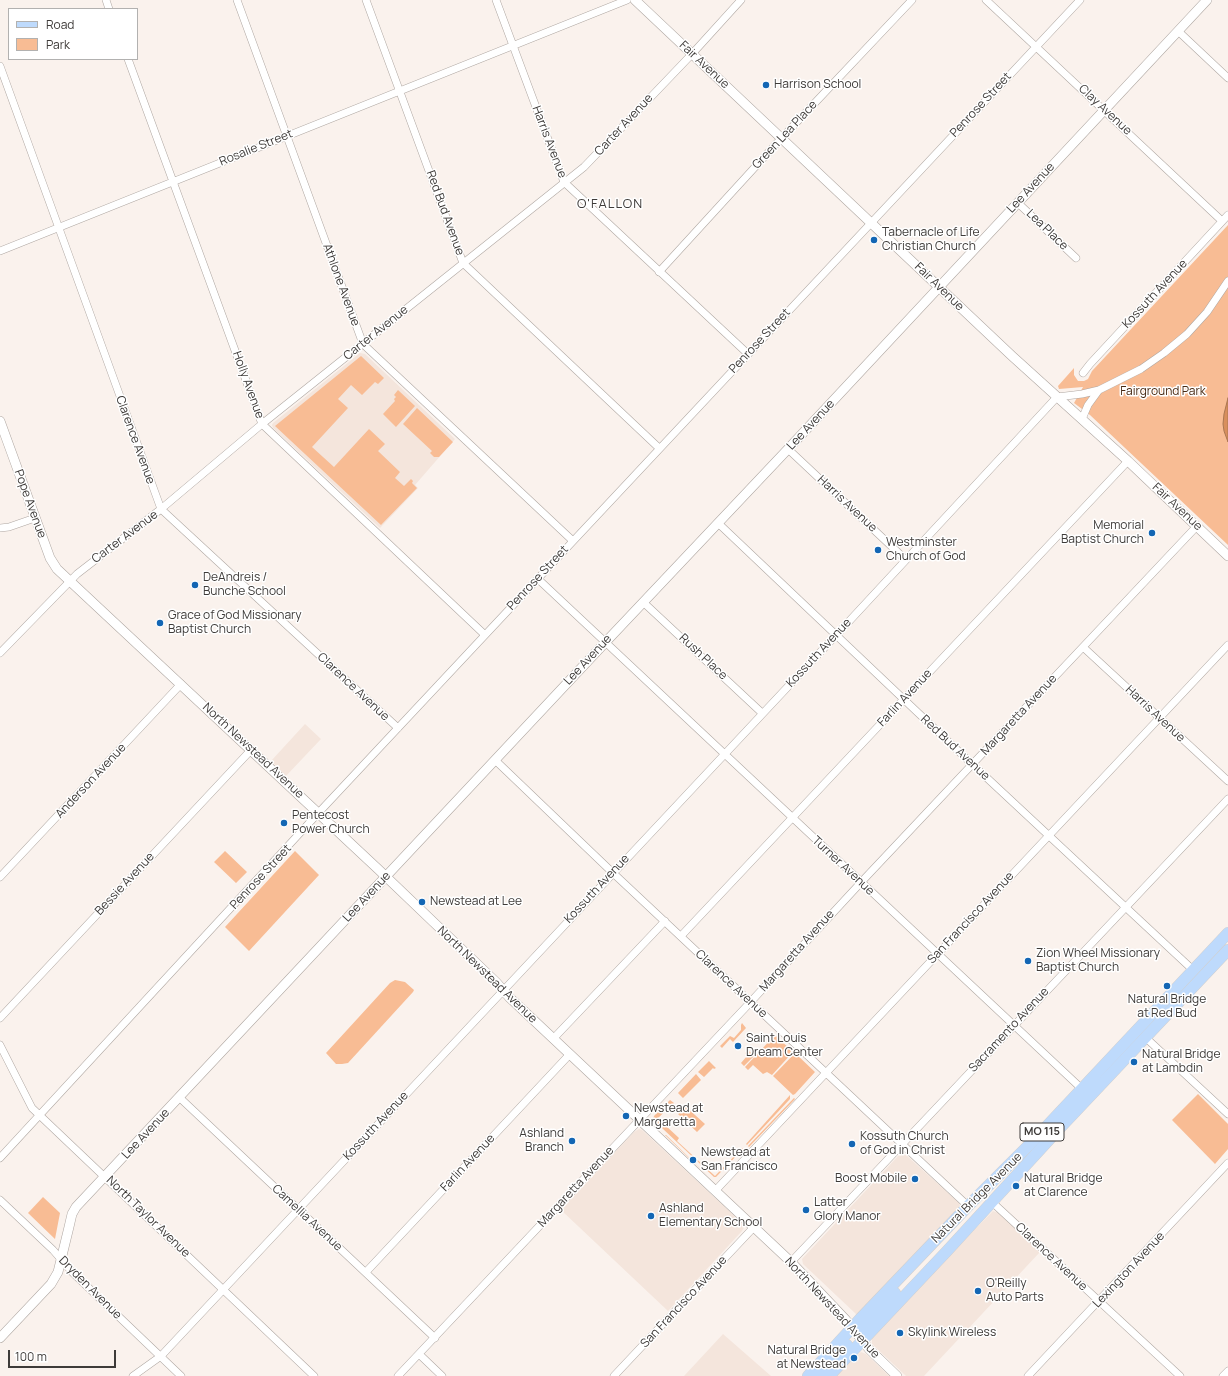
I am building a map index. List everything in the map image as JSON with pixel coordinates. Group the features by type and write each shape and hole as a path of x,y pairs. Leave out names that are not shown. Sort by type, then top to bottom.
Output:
{"main road":[{"name":"Natural Bridge Avenue","path":"808,1376 968,1206 1030,1144 1228,933"},
{"name":"Natural Bridge Avenue","path":"829,1376 1228,950"},
{"path":"862,1341 862,1334 867,1326 898,1290 916,1261"},
{"path":"820,1376 851,1339 853,1328"}],"street":[{"name":"Athlone Avenue","path":"237,0 363,344 573,541"},
{"name":"Red Bud Avenue","path":"366,0 463,263 659,448"},
{"name":"Harris Avenue","path":"496,0 564,182 748,354"},
{"name":"Rosalie Street","path":"0,251 627,0"},
{"name":"Fair Avenue","path":"635,0 939,287 1128,461 1228,556"},
{"name":"Carter Avenue","path":"0,653 76,574 161,510 262,424 592,159 741,0"},
{"name":"Green Lea Place","path":"659,272 782,138 912,0"},
{"name":"Clay Avenue","path":"986,0 1222,221"},
{"name":"Penrose Street","path":"0,1158 318,813 870,222 1080,0"},
{"name":"Lee Avenue","path":"0,1338 51,1284 58,1272 72,1214 76,1207 106,1177 1207,0"},
{"path":"1178,31 1228,78"},
{"name":"Holly Avenue","path":"128,60 262,424 485,635"},
{"name":"Clarence Avenue","path":"0,66 161,510 398,728"},
{"name":"Lea Place","path":"1018,203 1076,258"},
{"name":"Kossuth Avenue","path":"1082,373 1228,215"},
{"path":"1057,397 1099,390 1141,369 1187,334 1207,312 1228,281"},
{"path":"1082,419 1088,405 1099,390"},
{"name":"Kossuth Avenue","path":"133,1376 160,1356 298,1210 1057,397"},
{"name":"Pope Avenue","path":"0,421 52,562 57,569 70,580"},
{"name":"Harris Avenue","path":"788,449 905,559"},
{"name":"Farlin Avenue","path":"681,936 1128,461"},
{"path":"0,528 9,527 35,518"},
{"name":"Red Bud Avenue","path":"718,523 972,764 1193,970"},
{"name":"Margaretta Avenue","path":"398,1376 751,1002 860,882 1197,526"},
{"path":"538,579 605,642"},
{"name":"North Newstead Avenue","path":"70,580 386,877 496,982 503,991 553,1039 791,1262 819,1290 853,1328 862,1341 897,1376"},
{"name":"Rush Place","path":"643,602 762,712"},
{"name":"Turner Avenue","path":"605,642 1082,1089"},
{"name":"San Francisco Avenue","path":"715,1191 1228,645"},
{"name":"Harris Avenue","path":"1083,647 1228,781"},
{"name":"Anderson Avenue","path":"0,877 181,684"},
{"name":"Bessie Avenue","path":"0,1018 251,750"},
{"name":"Clarence Avenue","path":"495,760 613,873 968,1206"},
{"name":"Sacramento Avenue","path":"791,1262 1125,906 1228,799"},
{"path":"553,1039 665,921"},
{"path":"1145,1037 1228,1114"},
{"name":"North Taylor Avenue","path":"0,1045 32,1108 314,1376"},
{"name":"Farlin Avenue","path":"366,1272 570,1054"},
{"name":"Camellia Avenue","path":"180,1098 366,1272 434,1338"},
{"name":"Lexington Avenue","path":"1028,1376 1228,1163"},
{"name":"Dryden Avenue","path":"0,1200 53,1250 72,1272 181,1376"},
{"name":"Clarence Avenue","path":"992,1202 1180,1376"},
{"name":"San Francisco Avenue","path":"614,1376 754,1227"},
{"path":"419,1354 442,1376"},
{"path":"1223,1376 1228,1371"}],"shaded area":[{"path":"360,353 365,354 455,439 415,485 418,488 380,528 273,428 272,425"},
{"path":"1228,398 1228,442 1223,424"},
{"path":"305,724 321,739 286,776 271,761"},
{"name":"Ashland Elementary School","path":"639,1129 642,1130 742,1223 744,1227 742,1231 668,1311 561,1210 634,1132"},
{"path":"900,1154 906,1155 959,1203 960,1206 858,1315 803,1264 802,1259"},
{"path":"993,1211 999,1213 1040,1252 924,1376 906,1376 872,1344 872,1338 926,1279"},
{"path":"723,1334 771,1376 684,1376"},
{"path":"861,1352 866,1354 889,1376 836,1376"}],"green space":[{"name":"Fairground Park","path":"1228,225 1228,545 1090,415 1074,403 1083,387 1059,389 1058,386 1074,368 1074,375 1078,381 1088,379 1092,371"},
{"path":"361,356 384,378 378,384 375,382 362,395 351,385 338,399 348,408 312,447 334,467 369,429 385,444 378,451 400,472 395,478 404,486 411,479 413,481 412,483 417,488 381,525 275,426"},
{"path":"398,390 415,406 396,427 383,414 395,401 394,399 396,397 394,395"},
{"path":"417,408 453,442 439,457 434,457 430,453 432,451 403,424"},
{"path":"225,851 247,872 236,883 214,862"},
{"path":"295,851 319,875 249,951 225,927"},
{"path":"395,980 405,982 414,990 413,992 348,1063 336,1064 326,1053 390,983"},
{"path":"742,1023 746,1028 733,1042 730,1039 722,1048 720,1046 730,1036 734,1038 741,1030"},
{"path":"775,1035 793,1052 772,1075 767,1072 763,1074 753,1065 748,1070 745,1067"},
{"path":"748,1050 754,1056 744,1066 741,1063 747,1056 745,1053"},
{"path":"795,1053 815,1072 793,1095 773,1076"},
{"path":"709,1061 716,1068 713,1068 704,1077 698,1072"},
{"path":"696,1074 701,1080 683,1098 678,1093"},
{"path":"1198,1094 1228,1124 1228,1149 1215,1164 1172,1120"},
{"path":"790,1095 790,1099 747,1145 746,1144"},
{"path":"794,1098 795,1099 749,1147 748,1146"},
{"path":"670,1100 674,1103 658,1118 663,1123 660,1126 653,1120 654,1116"},
{"path":"685,1106 705,1124 697,1132 678,1114"},
{"path":"665,1125 679,1138 677,1141 715,1176 742,1148 743,1149 716,1177 714,1177 662,1128"},
{"path":"665,1135 666,1135 709,1177"},
{"path":"43,1197 60,1213 55,1239 28,1213"}],"place":[{"name":"Harrison School","path":"766,85"},
{"name":"Tabernacle of Life Christian Church","path":"874,240"},
{"name":"Memorial Baptist Church","path":"1152,533"},
{"name":"Westminster Church of God","path":"878,550"},
{"name":"DeAndreis / Bunche School","path":"195,585"},
{"name":"Grace of God Missionary Baptist Church","path":"160,623"},
{"name":"Pentecost Power Church","path":"284,823"},
{"name":"Newstead at Lee","path":"422,902"},
{"name":"Zion Wheel Missionary Baptist Church","path":"1028,961"},
{"name":"Natural Bridge at Red Bud","path":"1167,986"},
{"name":"Saint Louis Dream Center","path":"738,1046"},
{"name":"Natural Bridge at Lambdin","path":"1134,1062"},
{"name":"Newstead at Margaretta","path":"626,1116"},
{"name":"Ashland Branch","path":"572,1141"},
{"name":"Kossuth Church of God in Christ","path":"852,1144"},
{"name":"Newstead at San Francisco","path":"693,1160"},
{"name":"Boost Mobile","path":"915,1179"},
{"name":"Natural Bridge at Clarence","path":"1016,1186"},
{"name":"Latter Glory Manor","path":"806,1210"},
{"name":"Ashland Elementary School","path":"651,1216"},
{"name":"O'Reilly Auto Parts","path":"978,1291"},
{"name":"Skylink Wireless","path":"900,1333"},
{"name":"Natural Bridge at Newstead","path":"854,1358"}],"district":[{"name":"O'FALLON","path":"610,204"}]}
